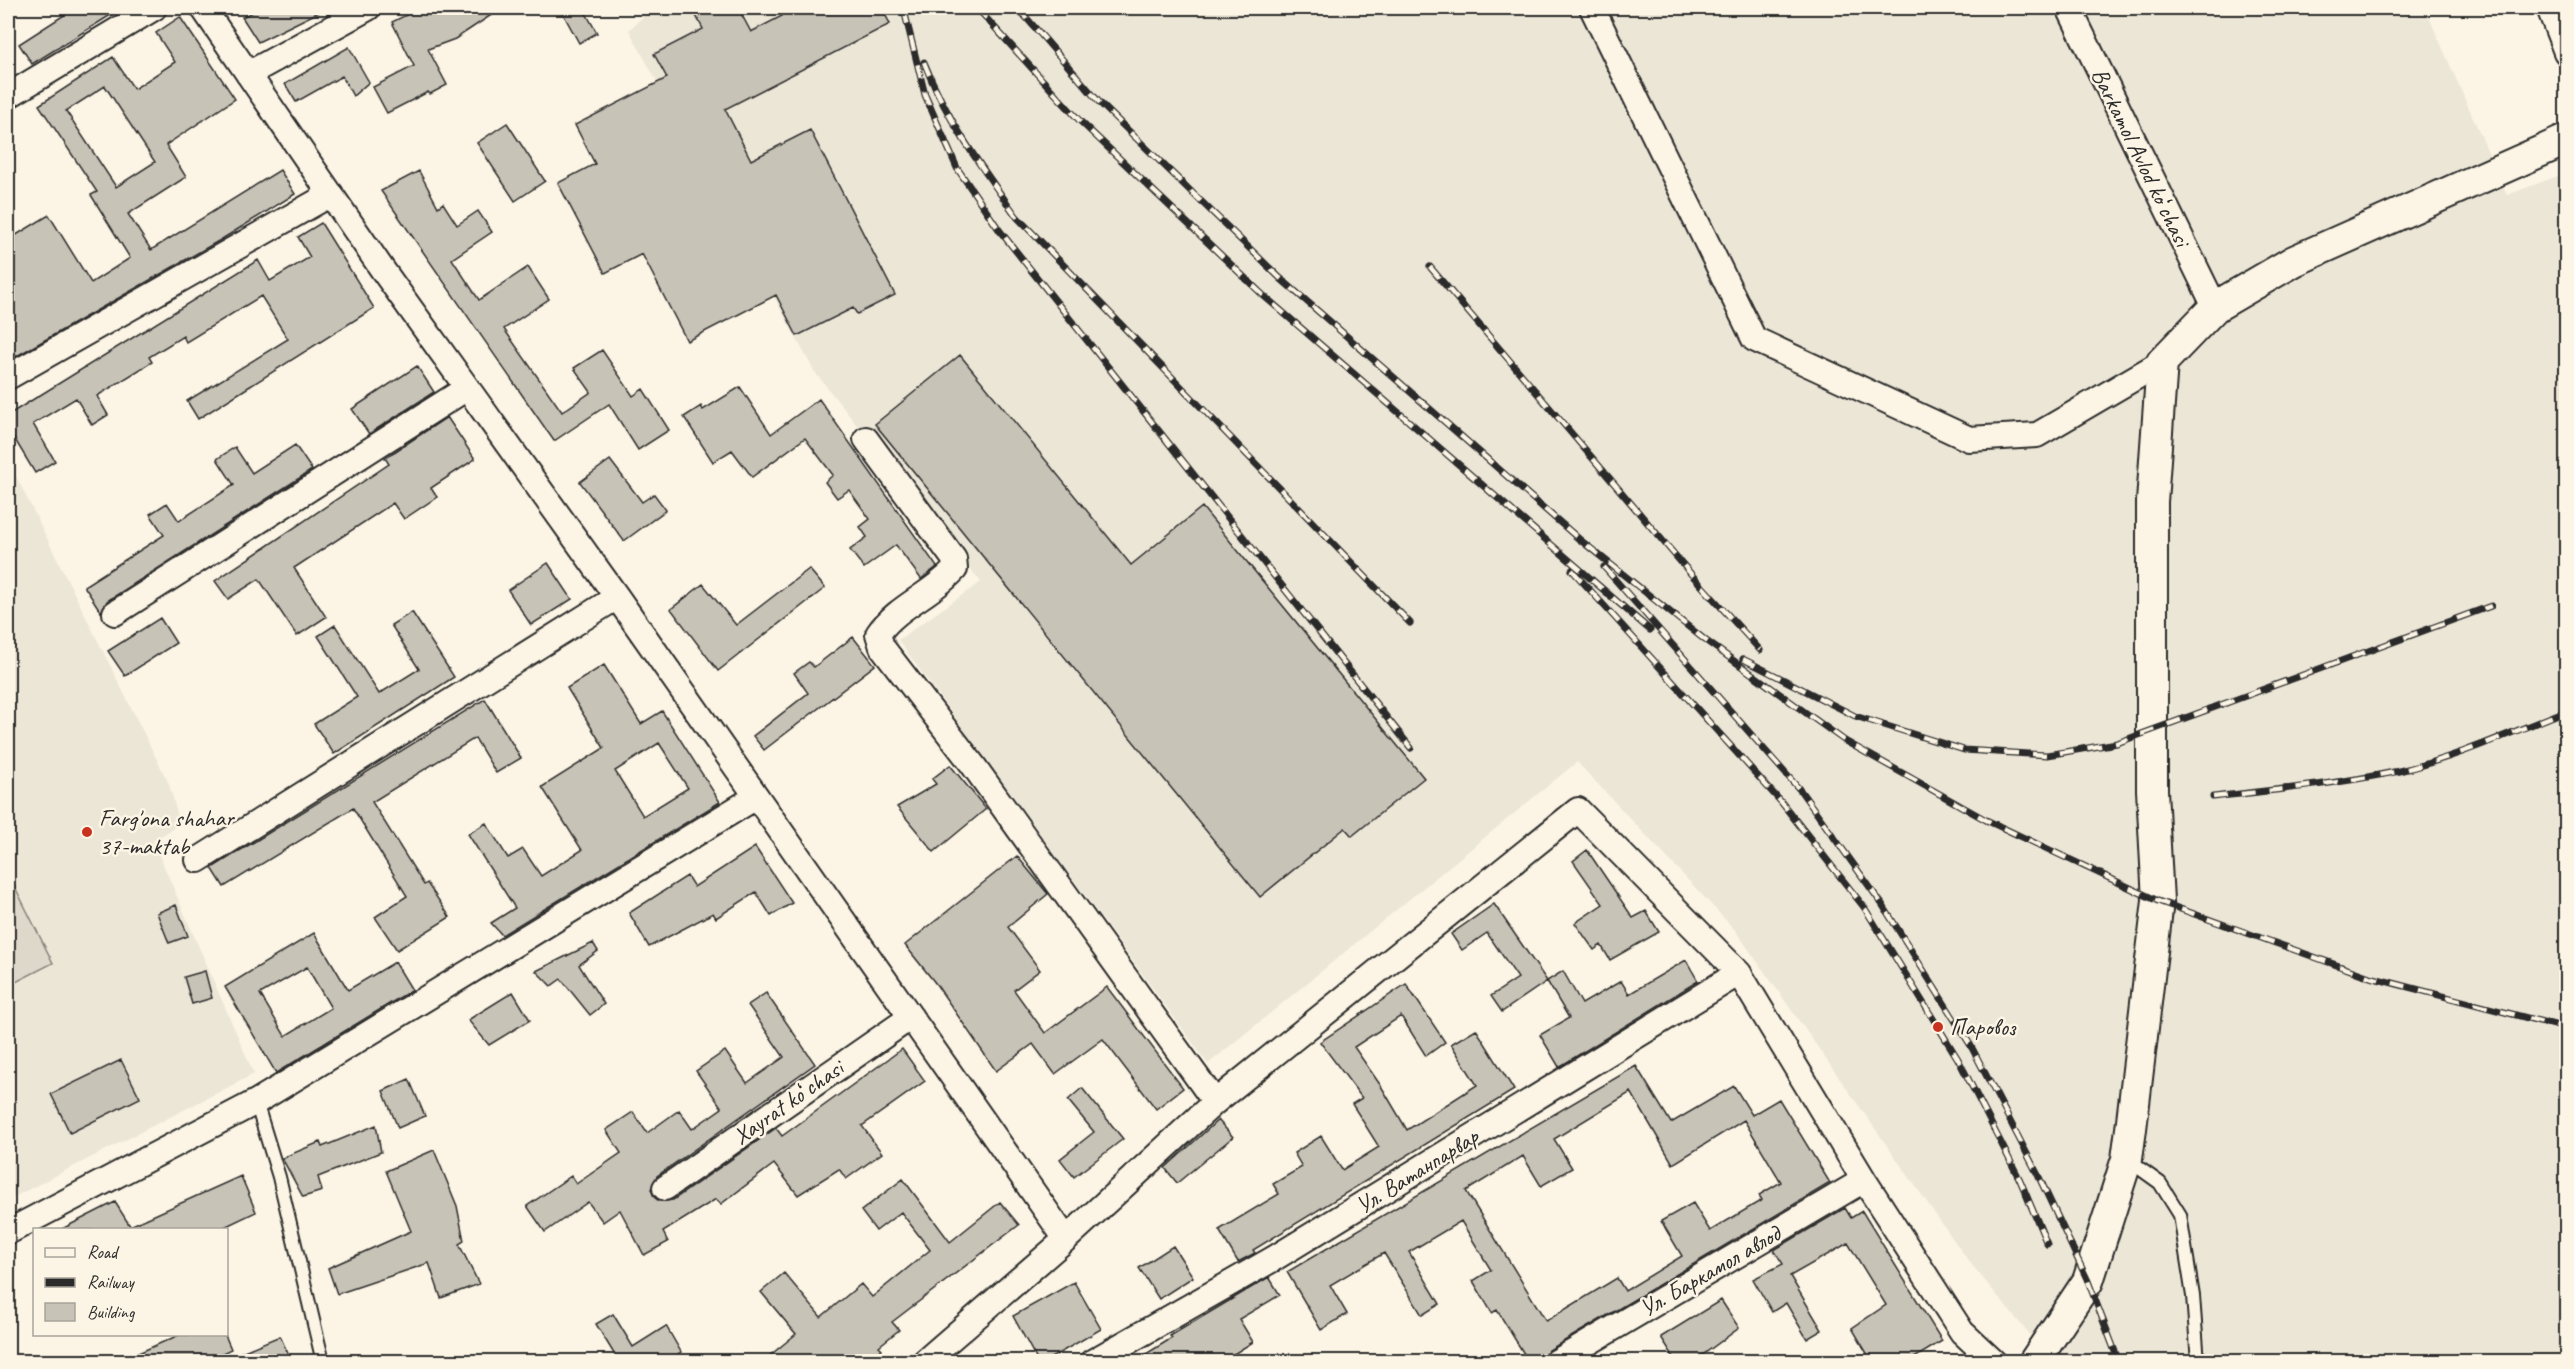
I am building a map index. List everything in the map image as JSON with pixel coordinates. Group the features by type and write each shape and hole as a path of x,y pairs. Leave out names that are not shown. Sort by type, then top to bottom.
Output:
{"street":[{"path":"8,96 154,8"},
{"path":"202,8 1066,1239"},
{"path":"248,74 368,8"},
{"path":"1592,8 1754,339 1969,439 2037,435 2162,362 2215,307 2294,261 2566,140"},
{"name":"Barkamol Аvlod koʻchasi","path":"2069,8 2215,307"},
{"path":"2549,8 2566,51"},
{"path":"8,377 331,194"},
{"path":"2034,1362 2088,1281 2127,1159 2158,901 2152,790 2152,502 2162,362"},
{"path":"115,613 467,388"},
{"path":"866,439 954,559 955,569 941,585 887,621 878,634 882,647 973,765 1215,1102"},
{"path":"198,860 617,597"},
{"path":"8,1232 256,1102 756,797"},
{"path":"924,1362 1066,1239 1215,1102 1578,810 1738,973 1864,1180 1962,1332 1994,1362"},
{"name":"Ул. Ватанпарвар","path":"1092,1362 1273,1259 1738,973"},
{"name":"Xayrat koʻchasi","path":"665,1188 911,1017"},
{"name":"Ул. Баркамол авлод","path":"1556,1362 1864,1180"}],"lane":[{"path":"256,1102 279,1177 323,1362"},
{"path":"2127,1159 2160,1183 2180,1215 2193,1296 2198,1362"}],"shaded area":[{"path":"652,8 2425,8 2507,195 2566,173 2566,1361 2051,1361 1967,1259 1735,930 1577,762 1208,1064 898,640 981,582 814,371 629,30"},
{"name":"Farg'ona shahar 37-maktab","path":"8,460 169,784 180,824 153,841 254,1074 8,1200"},
{"path":"8,873 53,963 8,986"}],"building":[{"path":"75,8 122,8 32,64 19,44"},
{"path":"261,8 327,8 258,42 242,17"},
{"path":"420,8 502,8 455,39 428,49 447,85 387,113 373,87 414,66 392,22"},
{"path":"560,8 583,8 597,33 579,43"},
{"path":"692,8 738,8 751,32 782,16 777,8 882,8 890,24 725,109 751,160 810,130 895,295 857,314 853,308 797,336 776,295 687,341 642,254 605,273 558,183 595,164 575,125 667,78 654,54 703,29"},
{"path":"180,17 235,99 166,145 186,177 128,214 151,250 280,170 295,194 222,239 8,361 8,240 49,215 91,283 130,258 91,195 97,192 39,105 113,57 134,89 175,62 156,33","holes":["105,86 155,162 116,187 66,111"]},
{"path":"349,47 369,82 353,96 342,76 296,102 285,84"},
{"path":"507,123 545,181 515,201 477,143"},
{"path":"419,171 438,207 443,203 457,225 478,211 492,232 452,259 479,300 528,267 549,299 504,329 562,412 591,392 574,368 602,350 633,396 643,389 669,430 638,450 609,404 554,441 381,191"},
{"path":"321,223 374,308 198,419 187,401 288,339 261,296 186,342 183,336 149,357 152,362 97,396 108,415 92,425 76,398 33,424 55,461 35,473 8,428 8,415 258,260 270,281 310,257 298,237"},
{"path":"960,355 1131,565 1202,507 1424,778 1352,836 1345,828 1260,897 875,424"},
{"path":"417,366 434,392 369,434 352,409"},
{"path":"740,387 771,434 819,399 937,567 921,579 896,545 864,568 850,550 867,537 860,527 870,519 849,490 837,498 825,482 833,475 805,438 752,477 732,450 713,462 684,417 701,406 703,410"},
{"path":"447,417 475,459 431,488 437,497 404,519 393,503 294,568 326,617 297,636 259,579 228,599 215,581 389,464 385,458"},
{"path":"295,445 312,470 107,601 101,612 84,586 164,535 150,514 167,503 179,521 234,485 217,459 235,447 252,473"},
{"path":"610,460 642,502 654,494 666,510 624,541 580,482"},
{"path":"548,563 572,599 531,625 508,590"},
{"path":"809,569 825,588 718,671 671,609 703,584 736,625"},
{"path":"412,612 454,677 334,754 314,724 357,697 318,636 335,625 379,694 419,669 391,625"},
{"path":"160,618 176,643 125,676 108,651"},
{"path":"853,637 875,665 764,750 753,736 808,693 794,673 809,662 814,667"},
{"path":"604,665 641,724 662,711 720,802 502,935 491,923 515,908 468,834 486,823 508,858 523,849 541,876 582,850 542,787 604,748 567,688","holes":["659,743 688,788 643,816 615,771"]},
{"path":"485,699 521,758 496,773 475,738 372,802 424,885 427,883 450,917 397,950 375,917 407,896 353,808 224,887 212,868"},
{"path":"950,765 986,809 934,852 897,807 936,784 932,779"},
{"path":"755,847 792,903 771,916 756,892 716,918 713,913 649,947 629,913 687,876 694,887"},
{"path":"1587,850 1633,918 1646,911 1659,932 1610,960 1601,945 1594,950 1575,923 1603,904 1573,861"},
{"path":"1017,856 1048,894 1008,927 1040,970 1014,990 1045,1033 1107,987 1183,1088 1156,1109 1103,1039 1055,1074 1033,1044 996,1071 936,984 905,945"},
{"path":"1494,904 1547,981 1502,1012 1491,996 1518,978 1487,933 1462,950 1451,934"},
{"path":"176,905 188,936 169,943 157,913"},
{"path":"314,933 348,990 395,962 412,990 276,1073 225,987","holes":["307,967 331,1008 285,1036 260,994"]},
{"path":"593,943 598,951 579,965 604,1004 590,1015 561,979 551,986 536,971"},
{"path":"1686,960 1698,981 1559,1067 1540,1035 1569,1018 1547,981 1563,971 1582,1004 1621,981 1629,994"},
{"path":"205,971 212,998 192,1004 184,977"},
{"path":"1406,984 1445,1042 1426,1056 1401,1016 1354,1047 1407,1130 1477,1085 1451,1044 1476,1029 1514,1090 1253,1250 1255,1253 1238,1262 1219,1230 1279,1194 1273,1184 1302,1167 1294,1153 1321,1136 1342,1170 1379,1147 1352,1104 1362,1098 1320,1042"},
{"path":"513,992 530,1020 489,1045 468,1020"},
{"path":"766,993 815,1064 657,1176 651,1189 654,1197 659,1201 673,1200 776,1128 782,1136 902,1049 925,1081 862,1126 882,1153 846,1179 839,1169 798,1195 774,1164 721,1204 716,1199 663,1232 668,1242 644,1255 620,1210 603,1222 588,1202 545,1232 527,1206 571,1176 576,1184 621,1153 606,1130 633,1112 647,1133 679,1110 692,1129 722,1108 696,1071 725,1051 747,1083 784,1057 748,1005"},
{"path":"121,1060 140,1098 70,1133 51,1094"},
{"path":"1636,1066 1671,1123 1734,1086 1752,1115 1779,1099 1830,1183 1549,1350 1542,1362 1529,1362 1497,1310 1492,1313 1473,1281 1491,1270 1461,1221 1409,1252 1440,1304 1422,1315 1384,1253 1330,1285 1347,1314 1321,1330 1287,1272","holes":["1631,1092 1673,1164 1744,1120 1781,1182 1759,1195 1762,1200 1710,1231 1693,1203 1661,1221 1682,1256 1625,1291 1617,1278 1546,1321 1466,1191 1523,1156 1541,1186 1572,1168 1554,1139"]},
{"path":"409,1079 425,1116 398,1128 383,1091"},
{"path":"1082,1088 1123,1139 1074,1177 1060,1159 1094,1132 1068,1100"},
{"path":"1218,1120 1233,1137 1177,1183 1165,1168"},
{"path":"376,1125 381,1152 318,1177 322,1191 303,1197 282,1158 320,1142 322,1147"},
{"path":"434,1150 457,1206 464,1241 459,1244 479,1284 441,1298 429,1263 337,1294 328,1268 411,1231 386,1171"},
{"path":"241,1176 256,1212 222,1228 64,1228 115,1202 130,1226"},
{"path":"903,1179 950,1242 1000,1202 1019,1225 892,1322 899,1330 879,1346 882,1349 867,1362 762,1362 796,1334 761,1292 784,1273 821,1317 861,1284 872,1297 930,1250 901,1212 876,1231 861,1211"},
{"path":"1845,1208 1851,1218 1862,1211 1942,1341 1908,1362 1872,1362 1852,1328 1886,1305 1848,1243 1790,1276 1822,1330 1807,1339 1786,1303 1772,1312 1753,1279 1783,1264 1774,1250"},
{"path":"1173,1246 1193,1277 1159,1299 1139,1268"},
{"path":"1269,1277 1280,1295 1239,1319 1253,1342 1221,1362 1133,1362 1172,1338 1170,1336"},
{"path":"1074,1282 1101,1329 1044,1362 1038,1362 1013,1316"},
{"path":"1721,1300 1739,1328 1693,1362 1677,1362 1661,1337"},
{"path":"613,1314 633,1347 666,1326 681,1352 666,1362 608,1362 616,1357 596,1324"},
{"path":"177,1336 225,1336 231,1349 204,1362 118,1362"},
{"path":"280,1336 292,1362 220,1361"}],"railway":[{"path":"977,8 1079,120 1264,296 1650,630"},
{"path":"1018,8 1099,102 1280,278 1579,539 1705,640 1845,741 1986,820 2158,901 2370,977 2566,1028"},
{"path":"904,10 925,95 957,168 1000,231 1411,748"},
{"path":"924,62 954,123 1017,217 1410,623"},
{"path":"1430,267 1691,574 1760,650"},
{"path":"1604,567 1800,790 1882,904 1971,1046 2038,1175 2088,1281 2119,1362"},
{"path":"1572,570 1782,803 1864,907 1958,1059 2020,1180 2047,1244"},
{"path":"1743,659 1855,716 1964,750 2047,755 2117,743 2491,606"},
{"path":"2213,797 2330,783 2420,766 2463,752 2566,711"}],"place":[{"name":"Farg'ona shahar 37-maktab","path":"87,832"},
{"name":"Паровоз","path":"1938,1027"}]}
